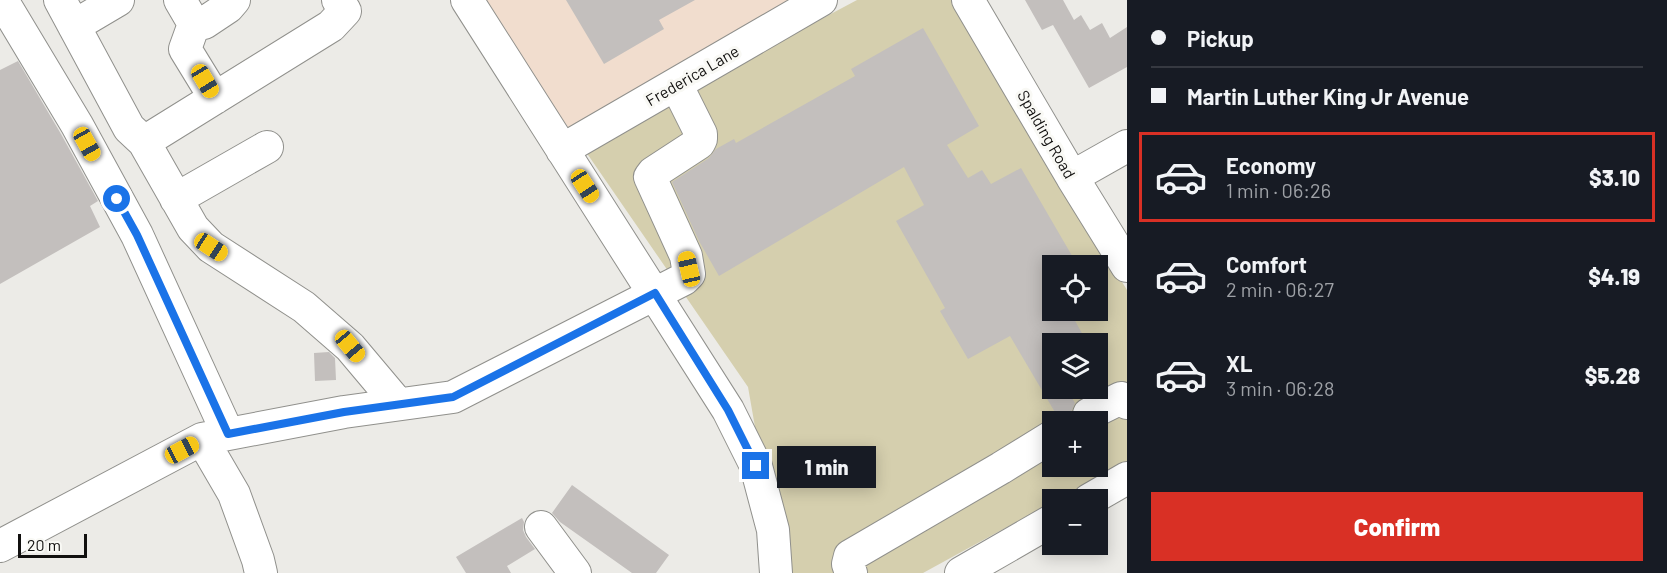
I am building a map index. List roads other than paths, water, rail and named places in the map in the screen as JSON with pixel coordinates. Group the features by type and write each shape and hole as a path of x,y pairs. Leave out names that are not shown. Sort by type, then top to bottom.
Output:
{"street":[{"path":"2,0 77,125 137,235 215,436 261,573"},
{"path":"118,0 67,13 129,128 144,142 193,228 211,247 304,307 350,346 398,404"},
{"path":"214,98 185,49 187,12 204,23 228,7 234,0"},
{"path":"144,142 331,26 345,11 338,0"},
{"path":"467,0 728,410 756,466 773,530 776,573"},
{"name":"Frederica Lane","path":"562,150 821,0"},
{"name":"Spalding Road","path":"968,0 1127,266"},
{"path":"0,546 215,436 344,412 453,397 687,276 689,269 686,256 650,177 699,144 701,140 701,134 676,84"},
{"path":"1072,177 1127,146"},
{"path":"176,199 267,147"},
{"path":"1096,411 1125,398"},
{"path":"850,572 848,564 850,556 1042,443"},
{"path":"1108,489 1127,478"},
{"path":"961,573 1042,526"},
{"path":"542,527 575,573"}]}
